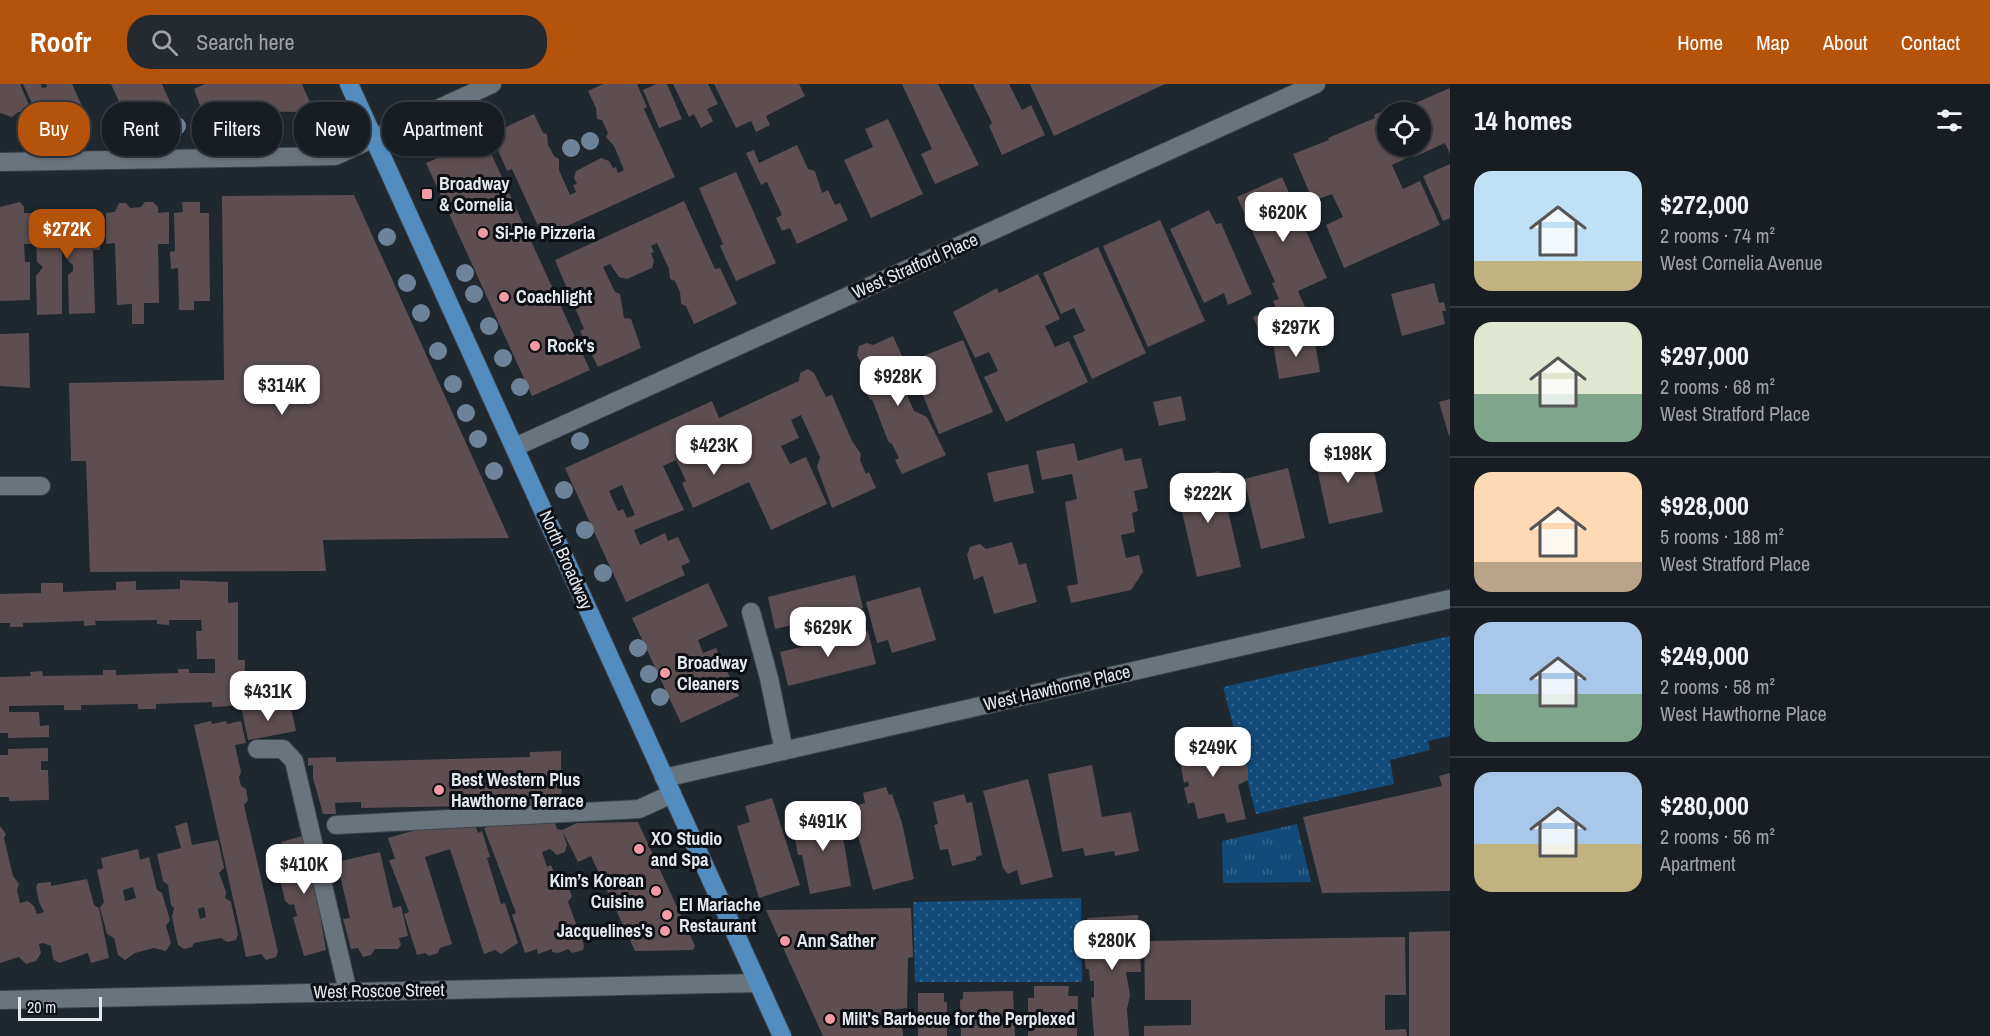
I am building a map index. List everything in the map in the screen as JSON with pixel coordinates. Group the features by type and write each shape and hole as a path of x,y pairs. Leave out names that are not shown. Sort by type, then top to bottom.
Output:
{"main road":[{"name":"North Broadway","path":"348,84 782,1036"}],"street":[{"path":"0,162 335,156 492,84"},
{"name":"West Stratford Place","path":"515,447 1316,84"},
{"path":"0,486 41,486"},
{"name":"West Hawthorne Place","path":"336,825 639,809 668,786 784,751 1450,598"},
{"path":"751,612 769,678 784,751"},
{"path":"257,749 283,749 294,761 348,992"},
{"name":"West Roscoe Street","path":"0,1000 757,983"}],"green space":[{"path":"1450,636 1450,736 1428,741 1430,750 1390,760 1394,784 1256,814 1223,687"},
{"path":"1297,824 1311,882 1223,883 1222,841"},
{"path":"1081,898 1082,982 915,982 913,902"}],"building":[{"path":"0,84 20,84 28,102 18,102 18,112 12,117 0,113"},
{"path":"23,84 41,84 42,88 47,87 46,84 72,84 80,102 31,102"},
{"path":"111,84 162,84 170,102 119,102"},
{"path":"205,84 302,84 310,102 294,102 294,112 282,112 282,102 199,102 194,89"},
{"path":"603,84 637,84 647,107 644,109 675,177 543,237 512,169 507,171 501,156 504,156 504,128 534,114 543,133 547,134 548,145 554,156 559,159 559,170 570,195 576,192 573,185 577,184 574,178 576,171 601,158 609,161 613,168 616,167 618,173 624,170 614,146 606,137 608,133 602,120 597,119 596,108 588,91"},
{"path":"656,84 667,84 682,119 659,128 643,90"},
{"path":"673,84 708,84 718,104 707,109 713,121 701,128 694,114 689,117"},
{"path":"714,84 799,84 805,96 766,116 770,125 756,132 751,121 736,128"},
{"path":"902,84 938,84 979,165 935,184 921,154 932,149"},
{"path":"973,84 1009,84 1022,110 1031,105 1045,135 1002,155 989,126 992,123"},
{"path":"1030,84 1165,84 1054,136"},
{"path":"1450,88 1450,154 1445,143 1431,149 1431,102 1418,102"},
{"path":"1377,114 1377,156 1409,156 1392,165 1403,189 1420,181 1440,225 1344,268 1326,225 1343,217 1332,194 1313,201 1293,154 1375,118 1374,115"},
{"path":"888,119 923,194 871,218 844,160 873,147 865,129"},
{"path":"797,145 808,169 815,171 822,193 828,190 835,205 840,203 848,220 797,244 790,228 782,231 776,218 782,215 767,182 761,185 746,153 754,150 759,163"},
{"path":"442,156 492,156 590,370 532,396 426,163"},
{"path":"1450,164 1450,218 1443,221 1423,176"},
{"path":"736,172 776,263 736,281 720,246 723,244 699,188"},
{"path":"1282,177 1327,278 1298,291 1305,307 1280,317 1273,301 1279,299 1272,283 1275,282 1237,197"},
{"path":"354,195 509,538 323,540 326,571 90,572 86,461 71,461 69,383 224,380 222,196"},
{"path":"684,201 715,269 720,268 737,304 694,324 686,306 681,304 680,292 675,281 670,279 669,269 657,243 651,246 654,252 651,253 654,261 652,268 627,279 619,277 610,264 603,267 615,292 620,294 624,318 631,319 641,348 598,367 580,331 584,329 555,260"},
{"path":"20,202 24,207 24,213 34,213 35,244 24,244 25,262 30,262 30,300 0,301 0,207"},
{"path":"145,202 153,202 158,207 158,213 169,212 169,244 158,244 159,303 144,303 144,324 132,324 132,304 117,305 115,243 106,244 106,213 115,212 119,203 126,203 130,208 141,207"},
{"path":"182,202 200,202 200,213 209,213 210,301 194,301 194,310 179,310 178,268 171,269 170,252 175,251 174,213 183,212"},
{"path":"54,209 63,209 67,214 81,214 86,209 95,209 99,214 100,250 93,250 95,313 69,314 68,275 73,271 73,265 68,261 68,251 62,251 62,314 37,315 36,276 43,267 37,262 35,215 50,214"},
{"path":"1209,210 1216,224 1221,223 1252,294 1228,305 1224,293 1204,303 1170,229"},
{"path":"1160,220 1205,321 1148,347 1103,246"},
{"path":"1098,247 1146,353 1092,379 1073,336 1085,331 1074,308 1061,314 1043,273"},
{"path":"1038,274 1060,319 1045,326 1055,347 1069,341 1088,382 1006,422 984,377 998,371 989,352 975,358 953,312 997,288 999,293"},
{"path":"1434,283 1439,303 1444,302 1446,311 1442,311 1445,324 1402,336 1391,294"},
{"path":"1274,309 1286,335 1265,344 1253,317"},
{"path":"29,333 30,388 0,386 0,334"},
{"path":"893,336 907,367 897,372 914,411 927,417 946,455 902,474 895,460 899,458 888,441 872,399 870,400 862,382 868,379 857,355 859,346 867,343 873,345"},
{"path":"1314,336 1320,372 1279,379 1273,343"},
{"path":"963,340 993,412 939,434 909,362"},
{"path":"808,369 814,373 826,397 832,395 852,441 861,454 860,460 866,474 869,472 876,488 832,508 817,467 820,457 801,415 791,420 799,438 781,446 790,464 806,457 827,504 771,530 749,482 693,508 682,483 686,481 676,460 663,466 684,510 634,530 640,545 665,533 668,541 678,537 690,562 681,566 685,575 626,602 565,468 712,401 719,418 799,381 800,373","holes":["622,485 635,515 627,518 623,509 618,511 609,491"]},
{"path":"1181,396 1186,420 1159,426 1153,402"},
{"path":"1450,399 1450,436 1449,436 1439,402"},
{"path":"1074,443 1078,461 1122,448 1125,461 1141,458 1148,488 1134,491 1138,511 1132,513 1135,532 1121,535 1126,558 1139,555 1143,572 1131,590 1071,603 1067,586 1078,584 1065,502 1077,499 1072,474 1042,480 1036,451"},
{"path":"1368,444 1383,512 1329,524 1314,455"},
{"path":"1028,464 1034,493 994,502 987,473"},
{"path":"1288,468 1305,538 1261,549 1244,479"},
{"path":"1219,471 1241,567 1197,577 1175,481"},
{"path":"1012,542 1019,565 1026,563 1037,602 994,614 983,576 974,580 967,555 970,547 980,544 986,549"},
{"path":"855,575 863,608 775,629 768,597"},
{"path":"180,580 228,582 228,603 238,602 238,660 245,660 245,690 249,690 249,705 212,707 212,702 156,704 156,709 138,709 138,704 81,705 81,710 64,710 64,705 9,706 9,712 39,712 40,726 49,725 49,737 8,738 8,733 0,733 0,677 31,676 30,672 42,671 43,676 103,675 103,670 116,670 116,675 178,673 178,669 189,669 189,673 215,673 215,659 197,659 196,631 202,631 201,620 169,620 169,625 157,624 157,620 95,621 96,625 84,626 84,621 23,623 23,627 10,627 10,623 0,623 0,594 41,593 41,583 63,583 63,592 116,590 116,582 136,581 136,590 180,589"},
{"path":"708,583 728,626 698,640 703,653 716,648 739,696 681,723 632,618"},
{"path":"920,587 936,640 892,653 888,640 877,643 866,602"},
{"path":"868,631 876,664 788,686 780,652"},
{"path":"241,707 291,708 296,731 248,740"},
{"path":"211,721 212,724 226,721 227,724 241,721 246,743 235,745 241,772 239,777 241,786 246,789 248,800 244,805 278,952 276,957 266,960 261,954 246,957 194,725"},
{"path":"1197,732 1207,740 1226,735 1232,762 1242,761 1248,768 1248,780 1238,785 1246,819 1227,823 1224,813 1198,819 1194,802 1188,804 1184,788 1189,786 1188,781 1184,783 1179,757 1183,755 1188,737"},
{"path":"48,748 48,761 41,761 41,770 48,770 49,800 9,801 9,797 0,797 0,755 8,755 8,749"},
{"name":"Best Western Plus Hawthorne Terrace","path":"561,751 562,810 528,811 528,805 361,808 361,802 335,803 336,814 323,814 313,778 313,765 308,766 308,758 336,757 336,762 530,757 530,752"},
{"path":"1092,765 1102,817 1131,812 1139,851 1115,856 1114,851 1085,856 1083,848 1062,852 1048,774"},
{"path":"1450,773 1450,891 1322,893 1303,817 1442,786 1439,776"},
{"path":"1028,779 1053,877 1021,885 1017,870 1008,874 1003,868 983,791"},
{"path":"886,787 889,795 892,794 902,823 914,879 873,890 850,807 865,803 863,793"},
{"path":"964,794 967,803 972,802 982,855 976,857 976,860 952,866 948,849 940,850 934,825 938,824 933,802"},
{"path":"772,798 800,885 759,898 737,826 750,822 745,806"},
{"path":"839,812 851,886 810,894 802,855 798,855 792,822"},
{"path":"187,822 192,845 218,840 224,868 219,873 226,892 225,898 231,902 238,934 236,940 227,942 221,938 194,943 192,947 184,949 178,945 172,917 174,908 171,905 168,885 163,881 157,854 181,848 175,826","holes":["204,907 206,917 200,919 198,909"]},
{"path":"638,822 695,946 693,950 635,951 591,856 578,862 563,832 567,845 565,852 557,855 550,849 542,852 547,867 551,865 558,883 568,886 572,896 568,902 584,945 583,950 572,953 568,949 558,953 552,952 552,949 538,954 537,949 525,953 512,915 516,913 484,828 499,823 555,823 557,829 562,830 577,823"},
{"path":"475,825 478,833 482,831 490,857 487,858 501,904 505,903 518,943 501,954 495,950 484,954 450,849 425,857 452,944 440,948 438,953 429,956 425,953 417,955 404,914 409,912 389,860 395,859 388,838 426,827"},
{"path":"0,826 6,834 4,838 13,876 19,884 17,890 20,903 28,901 34,906 37,914 44,912 39,902 36,887 38,883 51,882 51,886 87,879 94,905 99,908 109,958 91,963 88,953 59,963 53,959 51,946 43,943 39,944 41,953 36,961 26,964 19,957 0,963"},
{"path":"306,835 327,919 321,920 326,950 304,956 293,917 297,916 294,904 290,905 285,901 279,875 289,872 281,842"},
{"path":"138,849 140,860 149,857 157,890 162,893 170,920 166,926 171,943 166,951 154,948 135,953 125,960 118,955 114,938 107,934 100,908 104,902 97,870 103,868 101,858","holes":["133,887 136,898 125,901 123,890"]},
{"path":"380,852 393,908 401,906 408,936 399,938 401,945 398,949 375,949 371,955 363,957 358,948 351,949 343,919 350,918 337,862"},
{"path":"911,908 913,957 908,958 907,1008 890,1010 890,1021 902,1021 903,1036 823,1036 766,910"},
{"path":"1138,915 1141,972 1126,972 1130,995 1127,1009 1129,1036 1094,1036 1091,998 1094,997 1094,981 1090,981 1089,969 1086,969 1084,957 1091,957 1087,918"},
{"path":"1450,931 1450,1036 1409,1036 1409,932"},
{"path":"1405,937 1406,995 1385,995 1385,1030 1406,1029 1407,1036 1144,1036 1144,1026 1191,1025 1191,1000 1145,1000 1144,941"},
{"path":"1034,986 1069,986 1068,996 1078,996 1077,1036 1028,1036 1028,998 1034,998"},
{"path":"1013,991 1015,1036 961,1036 960,1000 963,999 963,992"},
{"path":"918,993 944,993 944,1002 947,1002 947,1036 918,1036"}],"place":[{"name":"Broadway & Cornelia","path":"427,194"},
{"name":"Si-Pie Pizzeria","path":"483,233"},
{"name":"Coachlight","path":"504,297"},
{"name":"Rock's","path":"535,346"},
{"name":"Broadway Cleaners","path":"665,673"},
{"name":"Best Western Plus Hawthorne Terrace","path":"439,790"},
{"name":"XO Studio and Spa","path":"639,849"},
{"name":"Kim’s Korean Cuisine","path":"656,891"},
{"name":"El Mariache Restaurant","path":"667,915"},
{"name":"Jacquelines's","path":"665,931"},
{"name":"Ann Sather","path":"785,941"},
{"name":"Milt's Barbecue for the Perplexed","path":"830,1019"}]}
